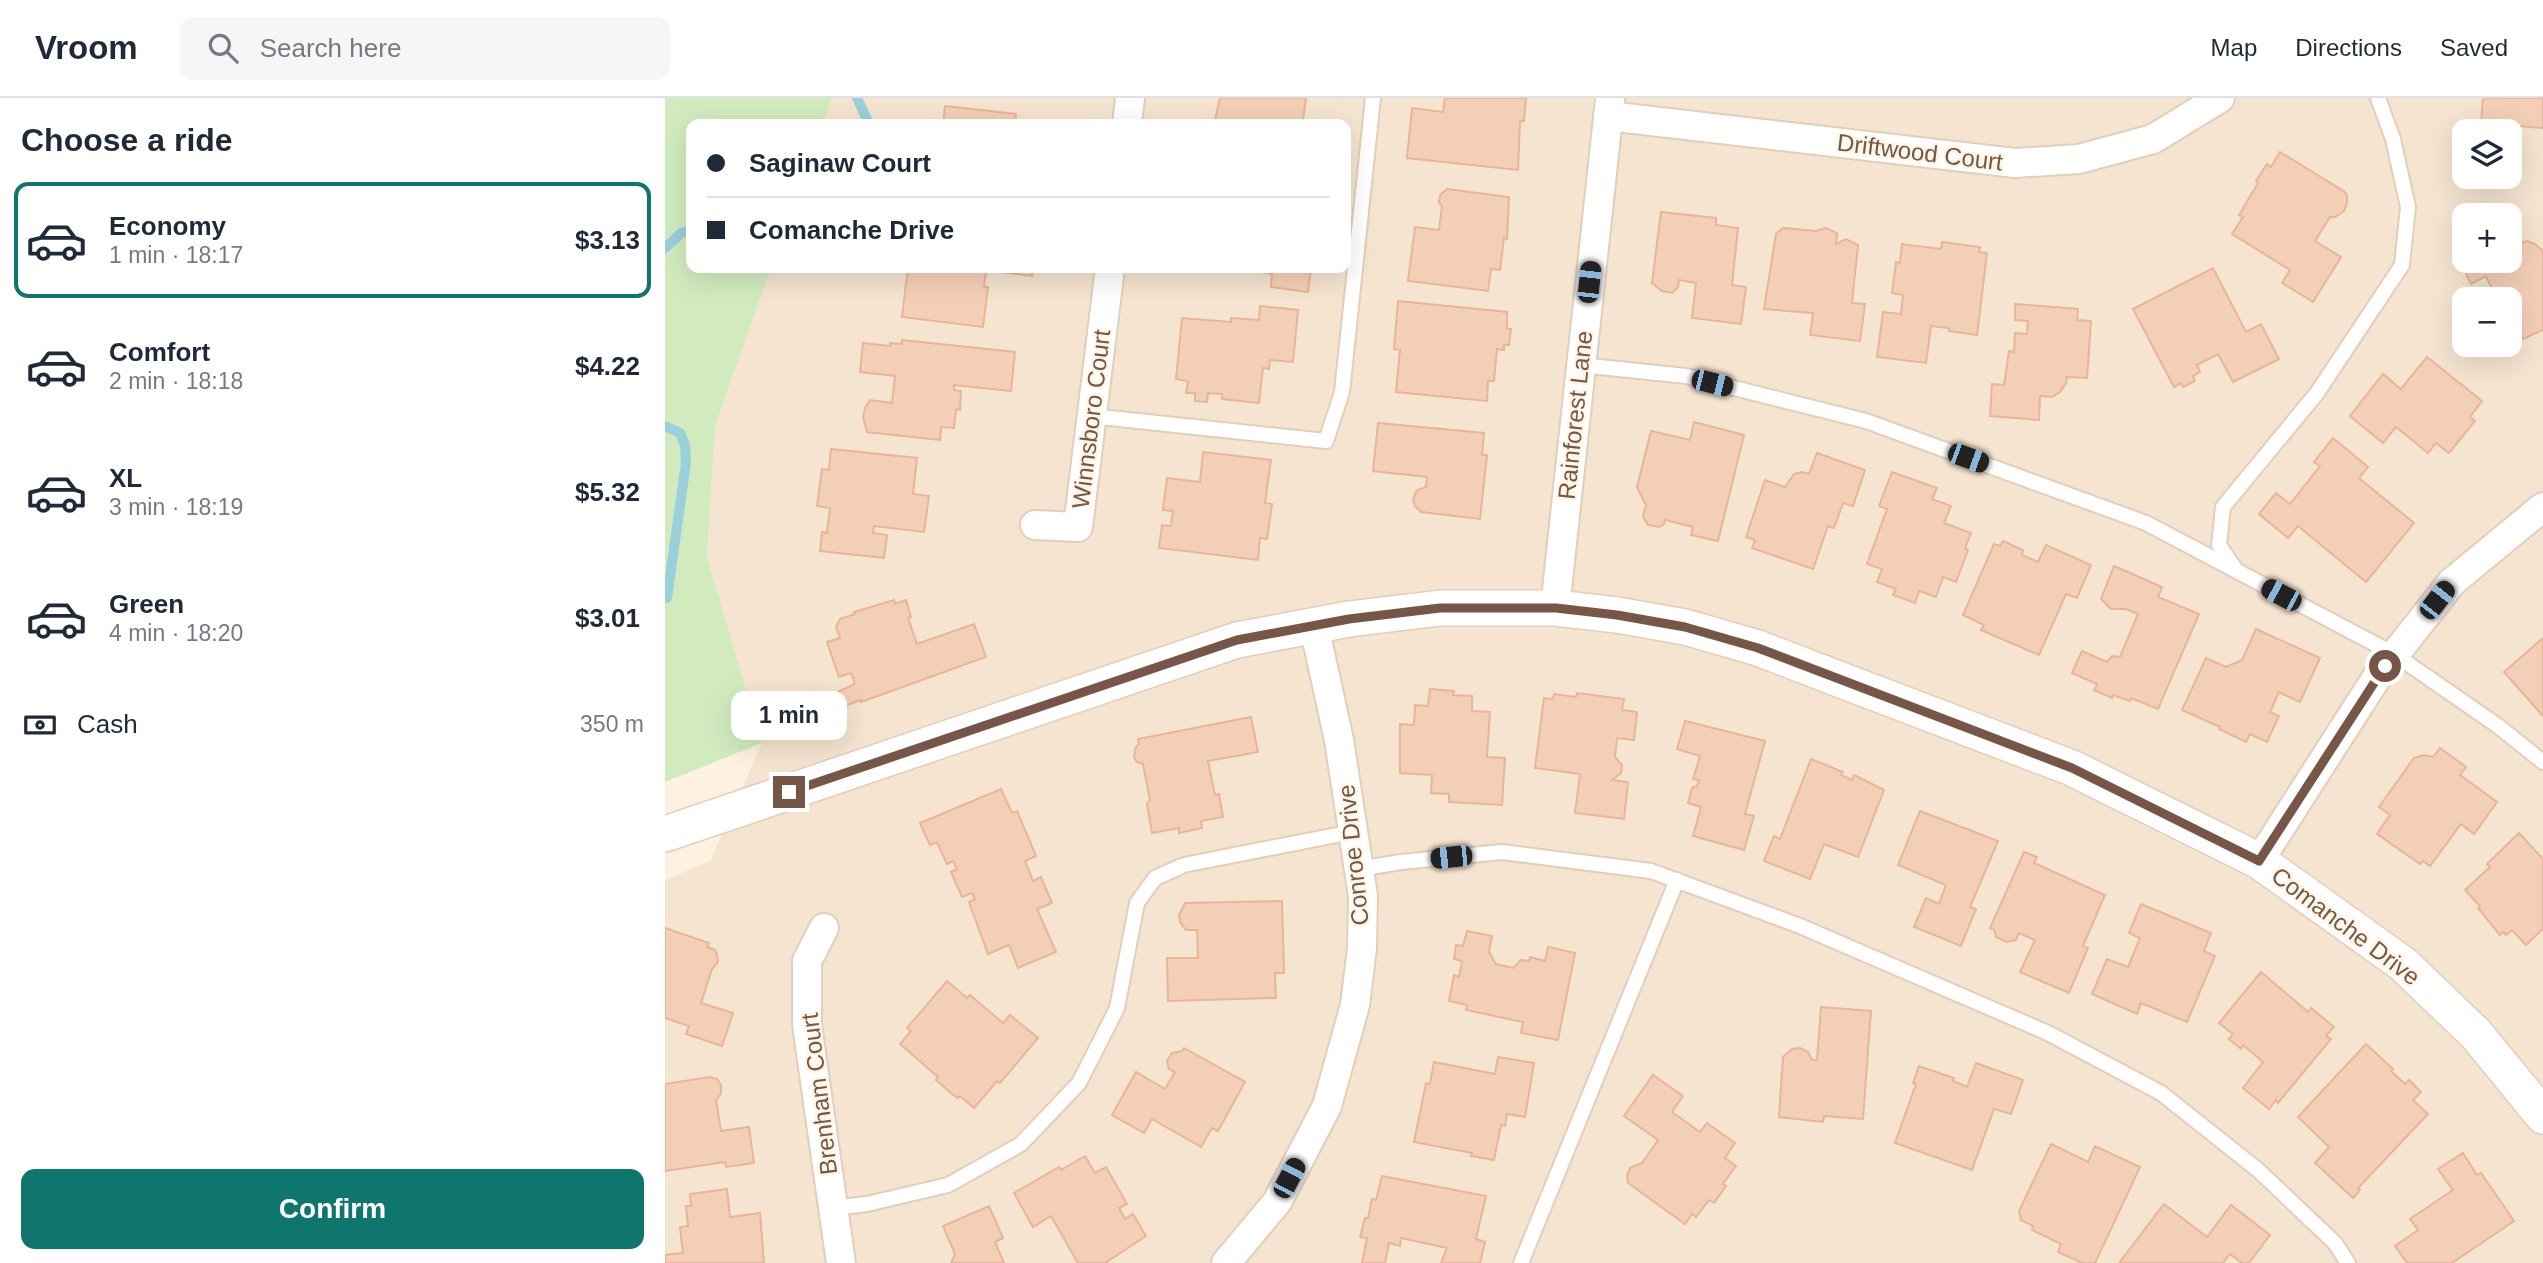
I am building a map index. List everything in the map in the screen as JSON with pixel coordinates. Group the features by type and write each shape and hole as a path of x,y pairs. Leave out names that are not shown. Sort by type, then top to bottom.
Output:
{"street":[{"path":"1128,119 1130,98"},
{"name":"Driftwood Court","path":"1609,107 2015,163 2079,159 2153,139 2220,98"},
{"name":"Rainforest Lane","path":"1556,608 1609,107"},
{"name":"Winnsboro Court","path":"1035,525 1078,527 1108,273"},
{"path":"2259,861 2394,654 2452,582 2543,507"},
{"name":"Comanche Drive","path":"665,834 1237,640 1349,619 1440,608 1556,608 1617,615 1685,627 1758,648 2072,768 2259,861 2403,964 2476,1034 2543,1116"},
{"name":"Conroe Drive","path":"1226,1263 1277,1202 1327,1106 1355,1005 1362,948 1363,896 1339,740 1314,626"},
{"name":"Brenham Court","path":"824,928 807,961 807,1025 841,1263"}],"lane":[{"path":"1091,416 1326,441 1342,392 1373,98"},
{"path":"2236,571 2219,545 2223,507 2317,393 2402,265 2408,207 2392,139 2378,98"},
{"path":"1580,365 1686,376 1866,421 2146,523 2394,654 2498,726 2543,762"},
{"path":"833,1208 867,1204 948,1185 1021,1144 1079,1083 1117,1008 1137,903 1155,877 1184,865 1352,832"},
{"path":"1358,869 1502,852 1651,871 1800,926 2048,1033 2161,1093 2259,1170 2335,1243 2348,1263"},
{"path":"1521,1263 1677,880"}],"shaded area":[{"path":"832,98 2543,98 2543,1263 665,1263 665,880 710,861 762,743 707,557 715,426 769,273 1351,273 1351,119 825,119"}],"green space":[{"path":"665,98 832,98 825,119 686,119 686,273 769,273 715,426 707,557 762,743 665,782"}],"building":[{"path":"1220,98 1306,98 1303,119 1215,119"},
{"path":"1445,98 1526,98 1524,121 1520,121 1518,170 1407,158 1412,108 1443,112"},
{"path":"2483,98 2543,98 2543,128 2522,126 2522,119 2481,119"},
{"path":"945,106 1016,114 1016,119 944,119"},
{"path":"2280,152 2345,192 2347,196 2344,211 2330,217 2315,241 2341,257 2313,302 2282,283 2290,270 2232,234 2243,217 2239,215 2258,183 2256,181 2267,164 2271,167"},
{"path":"1447,189 1509,197 1507,239 1504,238 1500,270 1491,269 1488,291 1408,281 1415,227 1439,230 1442,206 1439,203 1440,195"},
{"path":"1661,212 1716,218 1716,225 1738,228 1732,285 1746,287 1741,324 1692,318 1696,283 1679,280 1678,287 1672,293 1662,291 1652,283"},
{"path":"1783,228 1816,231 1826,228 1837,233 1836,244 1846,239 1858,245 1852,303 1865,304 1860,341 1810,335 1813,313 1764,309 1776,234"},
{"path":"1942,242 1980,247 1979,252 1987,253 1977,335 1931,326 1926,363 1877,357 1883,312 1901,314 1903,295 1892,293 1896,262 1900,263 1902,244 1941,249"},
{"path":"2522,242 2535,244 2543,251 2543,330 2523,339 2522,337 2522,287 2491,287 2486,276 2471,284 2466,273 2522,273"},
{"path":"2213,268 2246,332 2261,324 2279,359 2233,382 2218,354 2197,365 2200,372 2193,376 2195,381 2183,387 2181,383 2174,387 2133,309"},
{"path":"907,273 986,273 984,287 988,287 983,327 902,317"},
{"path":"1009,273 1032,273 1032,276"},
{"path":"1267,273 1310,273 1308,292 1271,287 1272,274"},
{"path":"1398,301 1507,312 1507,329 1511,329 1509,345 1504,345 1504,350 1497,349 1494,381 1488,381 1487,401 1396,392 1400,350 1394,349"},
{"path":"2015,304 2078,309 2077,320 2091,321 2087,378 2067,377 2060,392 2052,397 2040,396 2039,420 1990,416 1992,384 2004,385 2009,351 2014,352 2015,333 2027,334 2028,321 2015,320"},
{"path":"1260,306 1298,310 1293,362 1270,360 1269,369 1263,368 1259,403 1222,399 1222,394 1208,393 1207,402 1195,401 1195,393 1186,393 1188,381 1176,379 1182,318 1231,322 1231,318 1259,320"},
{"path":"902,340 1015,352 1011,391 954,385 954,390 961,391 960,410 956,409 954,428 941,427 940,440 867,432 863,417 865,408 870,400 892,403 895,376 860,372 863,343 890,346 890,343 902,344"},
{"path":"2427,357 2482,401 2470,417 2475,421 2449,453 2436,443 2428,453 2396,427 2383,443 2350,416 2383,374 2401,389"},
{"path":"1694,422 1744,435 1718,541 1691,535 1693,527 1665,520 1659,527 1648,525 1643,516 1646,505 1637,487 1651,431 1690,440"},
{"path":"1378,423 1484,433 1482,455 1487,455 1480,519 1421,512 1413,499 1417,490 1426,487 1427,477 1373,471"},
{"path":"2333,438 2368,467 2359,478 2414,523 2366,582 2298,526 2288,538 2259,514 2276,493 2290,504 2320,466 2314,462"},
{"path":"831,449 917,458 913,494 929,496 924,532 874,526 873,533 887,535 884,558 820,551 822,532 827,533 830,508 817,506 822,469 829,470"},
{"path":"1203,452 1271,460 1265,503 1272,504 1267,539 1260,538 1258,560 1159,548 1162,525 1171,526 1173,511 1163,510 1167,478 1200,482"},
{"path":"1817,453 1865,470 1853,506 1843,503 1834,528 1828,526 1813,569 1752,548 1755,540 1746,537 1765,480 1785,487 1794,474 1809,474"},
{"path":"1892,472 1937,488 1932,499 1951,506 1944,523 1971,533 1965,548 1968,550 1956,582 1943,577 1936,597 1919,591 1915,603 1893,595 1896,589 1877,582 1882,569 1867,564 1887,509 1879,506"},
{"path":"2003,541 2023,550 2022,555 2038,562 2046,545 2091,565 2077,598 2066,594 2039,655 1981,630 1984,625 1963,615 1994,544 2000,546"},
{"path":"2114,566 2162,587 2158,597 2199,614 2158,709 2131,698 2130,701 2113,695 2112,698 2094,690 2097,684 2072,673 2082,651 2107,662 2112,656 2120,657 2138,614 2126,609 2111,609 2101,599"},
{"path":"894,600 895,604 906,600 911,617 908,618 917,644 974,624 986,657 845,706 839,691 855,684 851,673 839,677 827,642 840,638 836,627 840,619"},
{"path":"2256,629 2320,658 2300,702 2279,692 2270,712 2279,716 2267,742 2250,734 2246,742 2182,710 2206,658 2226,667 2242,660"},
{"path":"2543,638 2543,716 2504,672"},
{"path":"1430,689 1454,691 1453,695 1472,696 1472,711 1490,712 1487,757 1505,758 1502,805 1449,802 1449,794 1431,793 1432,775 1400,773 1400,724 1414,725 1415,705 1428,706"},
{"path":"1577,693 1624,699 1622,710 1637,712 1634,740 1617,738 1615,757 1622,765 1621,773 1612,780 1628,782 1624,819 1575,813 1580,774 1535,768 1544,698 1553,699 1554,694 1576,697"},
{"path":"1251,717 1258,752 1208,761 1223,817 1201,821 1202,828 1179,833 1179,828 1152,833 1147,804 1150,800 1143,764 1137,762 1134,757 1138,739"},
{"path":"1685,721 1765,741 1745,814 1754,816 1744,850 1693,836 1701,807 1688,803 1692,788 1697,786 1699,780 1693,779 1700,756 1677,749"},
{"path":"2440,748 2466,767 2460,775 2497,802 2474,834 2461,824 2430,866 2423,861 2420,864 2377,834 2390,815 2379,807 2414,758 2424,755 2433,757"},
{"path":"1811,759 1843,772 1841,775 1852,780 1854,775 1884,790 1858,857 1824,844 1810,879 1764,861 1774,836 1780,839"},
{"path":"1001,789 1012,813 1017,811 1036,856 1025,861 1033,881 1041,877 1052,903 1037,909 1056,952 1018,968 1009,945 988,954 969,902 975,899 972,893 962,897 951,872 957,869 953,861 947,864 937,842 930,845 920,823"},
{"path":"1920,811 1998,841 1970,907 1976,909 1961,946 1914,927 1926,898 1939,904 1946,885 1898,865"},
{"path":"2519,833 2543,859 2543,929 2526,945 2512,930 2506,935 2503,932 2500,935 2465,890 2490,867 2487,864"},
{"path":"2024,852 2037,857 2034,863 2105,895 2083,946 2088,948 2069,993 2020,972 2035,940 2019,933 2016,940 2007,942 1996,937 1994,929 1990,928"},
{"path":"1282,901 1284,973 1275,973 1276,998 1168,1001 1167,958 1198,958 1197,930 1186,930 1180,922 1179,915 1185,903"},
{"path":"2141,904 2211,933 2204,951 2215,956 2187,1022 2141,1003 2137,1014 2092,994 2107,959 2128,967 2140,938 2129,933"},
{"path":"665,928 709,943 707,947 715,950 717,954 718,962 712,969 701,1003 733,1013 722,1046 686,1034 689,1026 665,1018"},
{"path":"1467,931 1492,936 1489,952 1496,964 1513,968 1521,960 1529,961 1530,957 1545,961 1548,947 1575,953 1558,1040 1521,1033 1523,1022 1466,1010 1467,1005 1449,1001 1454,975 1459,977 1462,961 1454,959 1456,945 1463,946"},
{"path":"2261,972 2308,1012 2311,1008 2334,1027 2326,1036 2331,1039 2278,1103 2276,1100 2269,1109 2243,1088 2263,1062 2243,1045 2241,1049 2229,1039 2233,1034 2219,1023"},
{"path":"947,981 967,998 970,995 1003,1023 1010,1015 1038,1038 1000,1083 997,1081 974,1108 960,1096 958,1098 952,1094 936,1080 938,1077 900,1044 911,1031 907,1028"},
{"path":"1821,1007 1871,1011 1863,1119 1824,1116 1823,1122 1779,1117 1783,1057 1792,1049 1800,1048 1808,1052 1812,1060 1817,1060"},
{"path":"2366,1044 2405,1084 2409,1080 2421,1092 2413,1100 2428,1114 2358,1188 2360,1190 2353,1198 2315,1163 2329,1147 2298,1117"},
{"path":"1184,1048 1245,1082 1218,1131 1212,1128 1201,1147 1152,1119 1144,1133 1112,1115 1136,1072 1165,1089 1175,1072 1169,1069 1167,1061 1172,1053"},
{"path":"1498,1057 1534,1063 1525,1117 1507,1114 1505,1126 1501,1125 1494,1160 1414,1142 1426,1083 1430,1084 1434,1062 1495,1074"},
{"path":"1976,1063 2023,1080 2011,1114 1994,1109 1972,1170 1895,1143 1916,1084 1913,1083 1919,1066 1954,1078 1953,1081 1967,1087"},
{"path":"1653,1075 1683,1096 1672,1112 1700,1132 1707,1123 1735,1143 1725,1158 1736,1166 1723,1184 1726,1186 1714,1203 1709,1200 1696,1217 1692,1214 1685,1224 1628,1183 1630,1168 1642,1163 1658,1140 1624,1116"},
{"path":"709,1077 717,1079 721,1085 721,1094 716,1100 721,1131 749,1127 754,1163 726,1167 725,1162 665,1171 665,1084"},
{"path":"2051,1144 2088,1162 2095,1146 2140,1167 2095,1263 2082,1263 2058,1252 2061,1244 2032,1230 2033,1226 2021,1220 2019,1211"},
{"path":"2463,1153 2477,1175 2481,1173 2514,1221 2452,1263 2407,1263 2395,1246 2418,1230 2410,1219 2453,1190 2438,1169"},
{"path":"1085,1156 1095,1173 1106,1167 1127,1204 1119,1208 1125,1219 1133,1214 1146,1236 1105,1263 1078,1263 1051,1216 1033,1227 1014,1193 1059,1167 1061,1170"},
{"path":"1382,1176 1486,1196 1476,1239 1485,1242 1480,1263 1441,1263 1447,1248 1401,1238 1400,1246 1389,1243 1385,1263 1362,1263 1367,1238 1360,1237 1372,1199 1376,1200"},
{"path":"727,1189 730,1217 760,1213 764,1263 665,1263 665,1255 683,1253 680,1227 688,1226 686,1206 691,1206 690,1194"},
{"path":"2164,1204 2207,1237 2231,1205 2270,1235 2249,1263 2242,1263 2230,1254 2223,1263 2120,1262"},
{"path":"989,1206 1003,1238 995,1242 1004,1263 951,1263 955,1254 943,1226"}],"waterway":[{"path":"857,98 867,119"},
{"path":"665,248 681,233 686,232"},
{"path":"665,426 680,433 685,445 686,463 667,598"}],"route":[{"path":"789,792 1237,640 1349,619 1440,608 1556,608 1685,627 1758,648 2072,768 2259,861 2385,666"}]}
